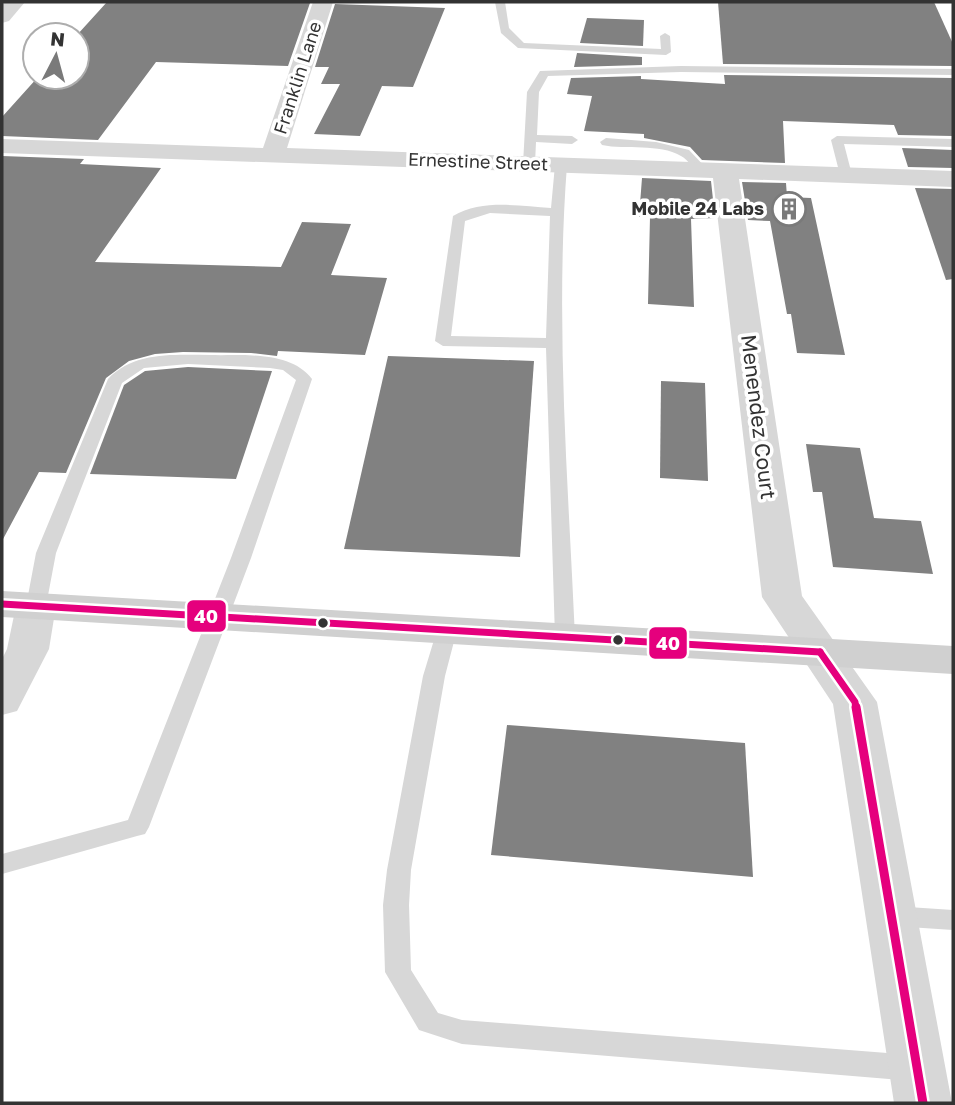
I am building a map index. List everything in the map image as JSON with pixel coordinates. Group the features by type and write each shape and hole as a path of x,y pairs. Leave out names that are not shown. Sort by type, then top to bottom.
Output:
{"main road":[{"path":"19,605 953,660"}],"street":[{"path":"2,17 15,2"},
{"name":"Franklin Lane","path":"272,155 323,2"},
{"name":"Ernestine Street","path":"2,146 953,179"},
{"name":"Menendez Court","path":"714,170 782,597 855,702 920,1086"},
{"path":"2,700 28,649 19,605"}],"lane":[{"path":"500,2 501,29 522,46 666,52 665,36"},
{"path":"529,164 533,92 544,73 681,69 953,72"},
{"path":"531,138 572,140"},
{"path":"846,175 837,140 953,144"},
{"path":"606,142 656,146 685,152 714,170"},
{"path":"561,165 557,212 554,343 565,637"},
{"path":"554,343 443,341 458,219 466,213 489,210 557,212"},
{"path":"2,864 137,827 241,558 304,379 296,370 281,365 169,360 141,363 124,371 114,383 46,553 19,605"},
{"path":"447,630 434,676 399,870 396,905 398,972 429,1022 462,1032 825,1059 920,1086"},
{"path":"892,916 953,920"}],"building":[{"path":"107,2 310,3 288,66 156,62 98,140 2,136 2,117 25,91 91,91 90,21"},
{"path":"718,2 934,2 953,44 953,66 723,64"},
{"path":"335,4 445,8 413,87 382,86 360,136 314,134 340,84 321,84 329,67 315,67"},
{"path":"587,18 644,20 643,46 580,43"},
{"path":"577,53 642,57 642,65 574,67"},
{"path":"724,75 953,78 953,136 898,135 894,125 783,121 785,163 702,160 690,147 644,138 644,134 584,131 592,96 567,94 571,78 641,76 641,79 725,84"},
{"path":"902,148 953,150 953,168 908,167"},
{"path":"2,156 84,159 80,164 161,168 95,262 281,267 302,222 351,224 331,275 387,278 365,355 278,351 277,356 183,352 155,354 129,361 106,378 66,473 39,472 2,541"},
{"path":"642,178 711,181 715,218 691,219 694,307 648,304 650,217 639,217"},
{"path":"742,182 786,183 787,197 811,198 845,355 797,353 770,221 748,220"},
{"path":"915,188 953,189 953,279 946,280"},
{"path":"388,356 534,361 520,557 344,549"},
{"path":"188,367 272,371 236,479 90,474 124,385 145,371"},
{"path":"661,381 705,383 708,481 660,478"},
{"path":"806,444 860,448 874,518 921,521 933,574 833,567 822,492 813,492"},
{"path":"507,725 745,743 753,877 491,855"}],"transit line":[{"name":"40","path":"2,604 820,652"},
{"name":"40","path":"820,652 855,702 923,1103"}],"place":[{"name":"Mobile 24 Labs","path":"789,209"}]}
